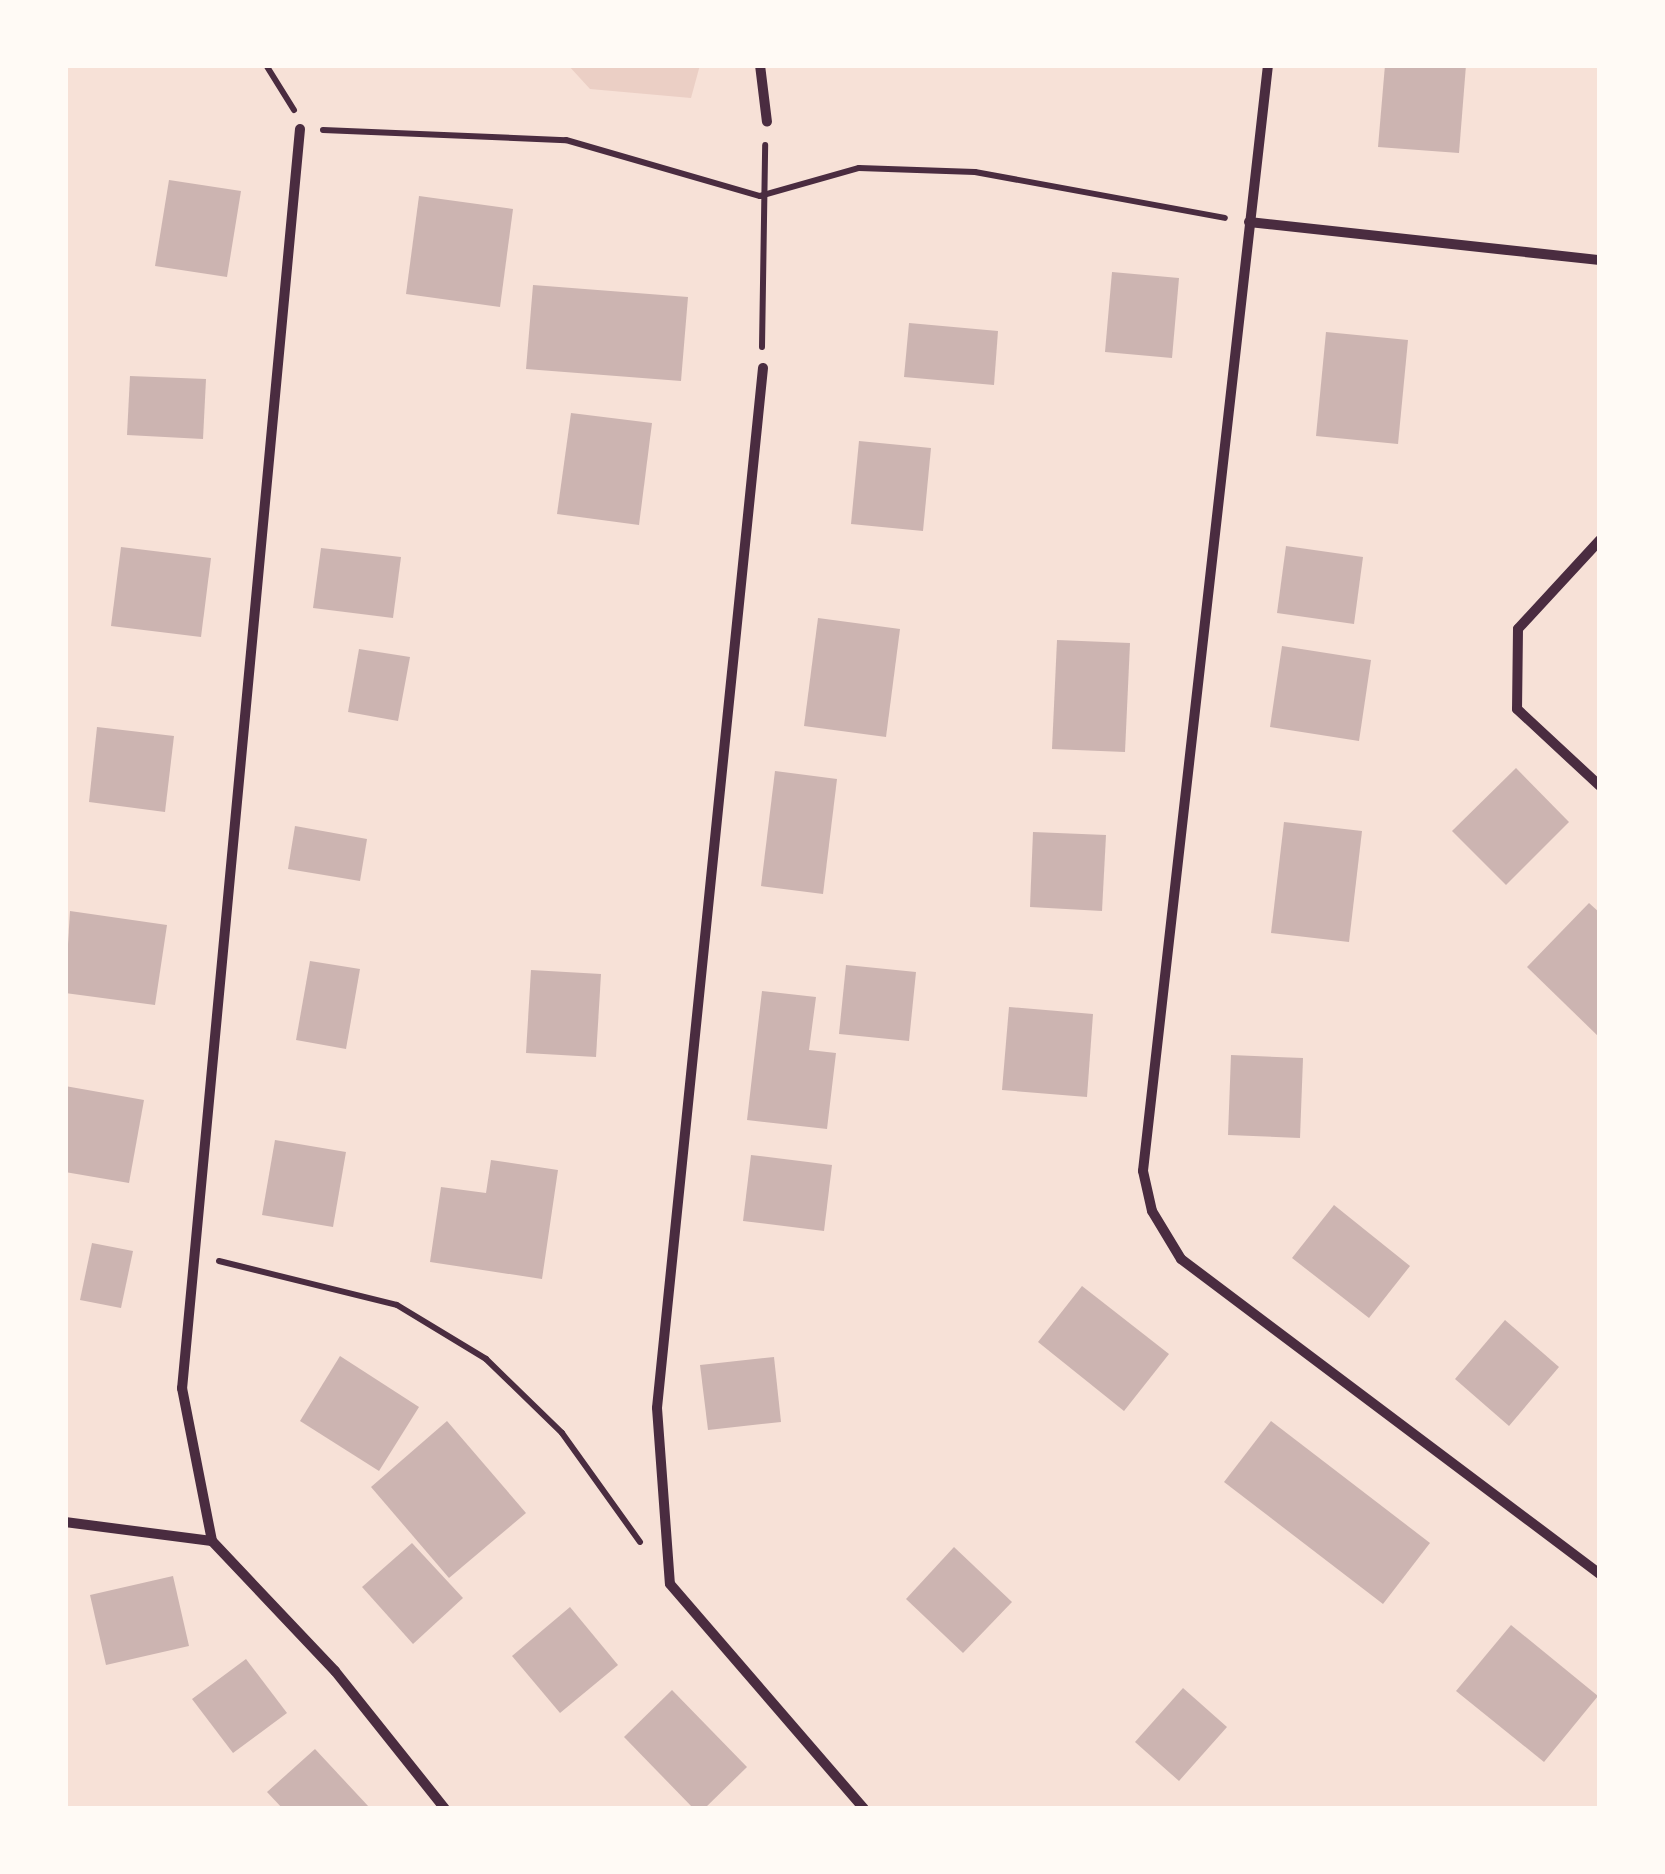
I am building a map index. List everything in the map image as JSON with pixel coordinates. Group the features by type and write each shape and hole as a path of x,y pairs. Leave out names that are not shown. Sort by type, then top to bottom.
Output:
{"street":[{"path":"760,65 767,122"},
{"path":"1268,65 1143,1171 1152,1212 1182,1258 1600,1574"},
{"path":"300,128 182,1388 212,1541 335,1670 445,1809"},
{"path":"1250,222 1600,260"},
{"path":"762,368 657,1408 670,1584 864,1809"},
{"path":"1600,540 1518,629 1516,709 1600,786"},
{"path":"65,1522 212,1541"}],"path":[{"path":"266,65 285,87 300,128 566,140 760,196 858,168 975,172 1250,222"},
{"path":"762,368 760,196 767,122"},
{"path":"192,1255 397,1305 486,1359 562,1433 670,1584"}],"shaded area":[{"path":"568,65 700,65 691,98 590,89"}],"building":[{"path":"1385,65 1466,65 1459,153 1378,147"},
{"path":"169,180 241,191 227,277 155,266"},
{"path":"419,196 513,209 500,307 406,294"},
{"path":"1112,272 1179,278 1172,358 1105,352"},
{"path":"533,285 688,297 681,381 526,369"},
{"path":"909,323 998,331 994,385 904,377"},
{"path":"1326,332 1408,340 1398,444 1316,436"},
{"path":"130,376 206,379 203,439 127,435"},
{"path":"571,413 652,423 639,525 557,514"},
{"path":"859,441 931,448 923,531 851,524"},
{"path":"1286,546 1363,557 1354,624 1277,613"},
{"path":"121,547 211,558 201,637 111,626"},
{"path":"321,548 401,557 393,618 313,608"},
{"path":"818,618 900,629 886,737 804,726"},
{"path":"1057,640 1130,643 1125,752 1052,749"},
{"path":"1282,646 1371,660 1359,741 1270,727"},
{"path":"359,649 410,657 398,721 348,712"},
{"path":"97,727 174,736 165,812 89,802"},
{"path":"1516,768 1569,822 1506,885 1452,831"},
{"path":"775,771 837,779 823,894 761,886"},
{"path":"1284,822 1362,831 1349,942 1271,933"},
{"path":"295,826 367,839 360,881 288,869"},
{"path":"1033,832 1106,835 1102,911 1030,907"},
{"path":"1589,903 1600,913 1600,1038 1527,967"},
{"path":"70,911 167,925 155,1005 65,993"},
{"path":"310,961 360,969 346,1049 296,1040"},
{"path":"846,965 916,972 909,1041 839,1034"},
{"path":"531,970 601,974 596,1057 526,1053"},
{"path":"762,991 816,997 809,1050 836,1053 827,1129 747,1120"},
{"path":"1009,1007 1093,1014 1087,1097 1002,1090"},
{"path":"1231,1055 1303,1058 1300,1138 1228,1135"},
{"path":"65,1086 144,1100 129,1183 65,1172"},
{"path":"275,1140 346,1152 333,1227 262,1215"},
{"path":"751,1155 832,1165 824,1231 743,1221"},
{"path":"491,1160 558,1170 542,1279 430,1262 441,1187 486,1193"},
{"path":"1334,1205 1410,1266 1369,1318 1292,1258"},
{"path":"92,1243 133,1251 121,1308 80,1300"},
{"path":"1082,1286 1169,1354 1124,1411 1038,1342"},
{"path":"1505,1320 1559,1367 1509,1426 1455,1379"},
{"path":"340,1356 419,1407 379,1471 300,1421"},
{"path":"774,1357 781,1422 708,1430 700,1365"},
{"path":"447,1421 526,1513 449,1578 371,1487"},
{"path":"1271,1421 1430,1543 1383,1604 1224,1482"},
{"path":"412,1543 463,1598 413,1644 362,1587"},
{"path":"954,1547 1012,1602 963,1653 906,1599"},
{"path":"173,1576 189,1646 106,1665 90,1595"},
{"path":"570,1607 618,1665 560,1713 512,1656"},
{"path":"1511,1625 1598,1696 1544,1762 1456,1691"},
{"path":"246,1659 287,1713 233,1753 192,1699"},
{"path":"1183,1688 1227,1727 1179,1781 1135,1742"},
{"path":"672,1690 747,1767 704,1809 694,1809 624,1737"},
{"path":"315,1749 369,1807 283,1809 267,1792"}]}
